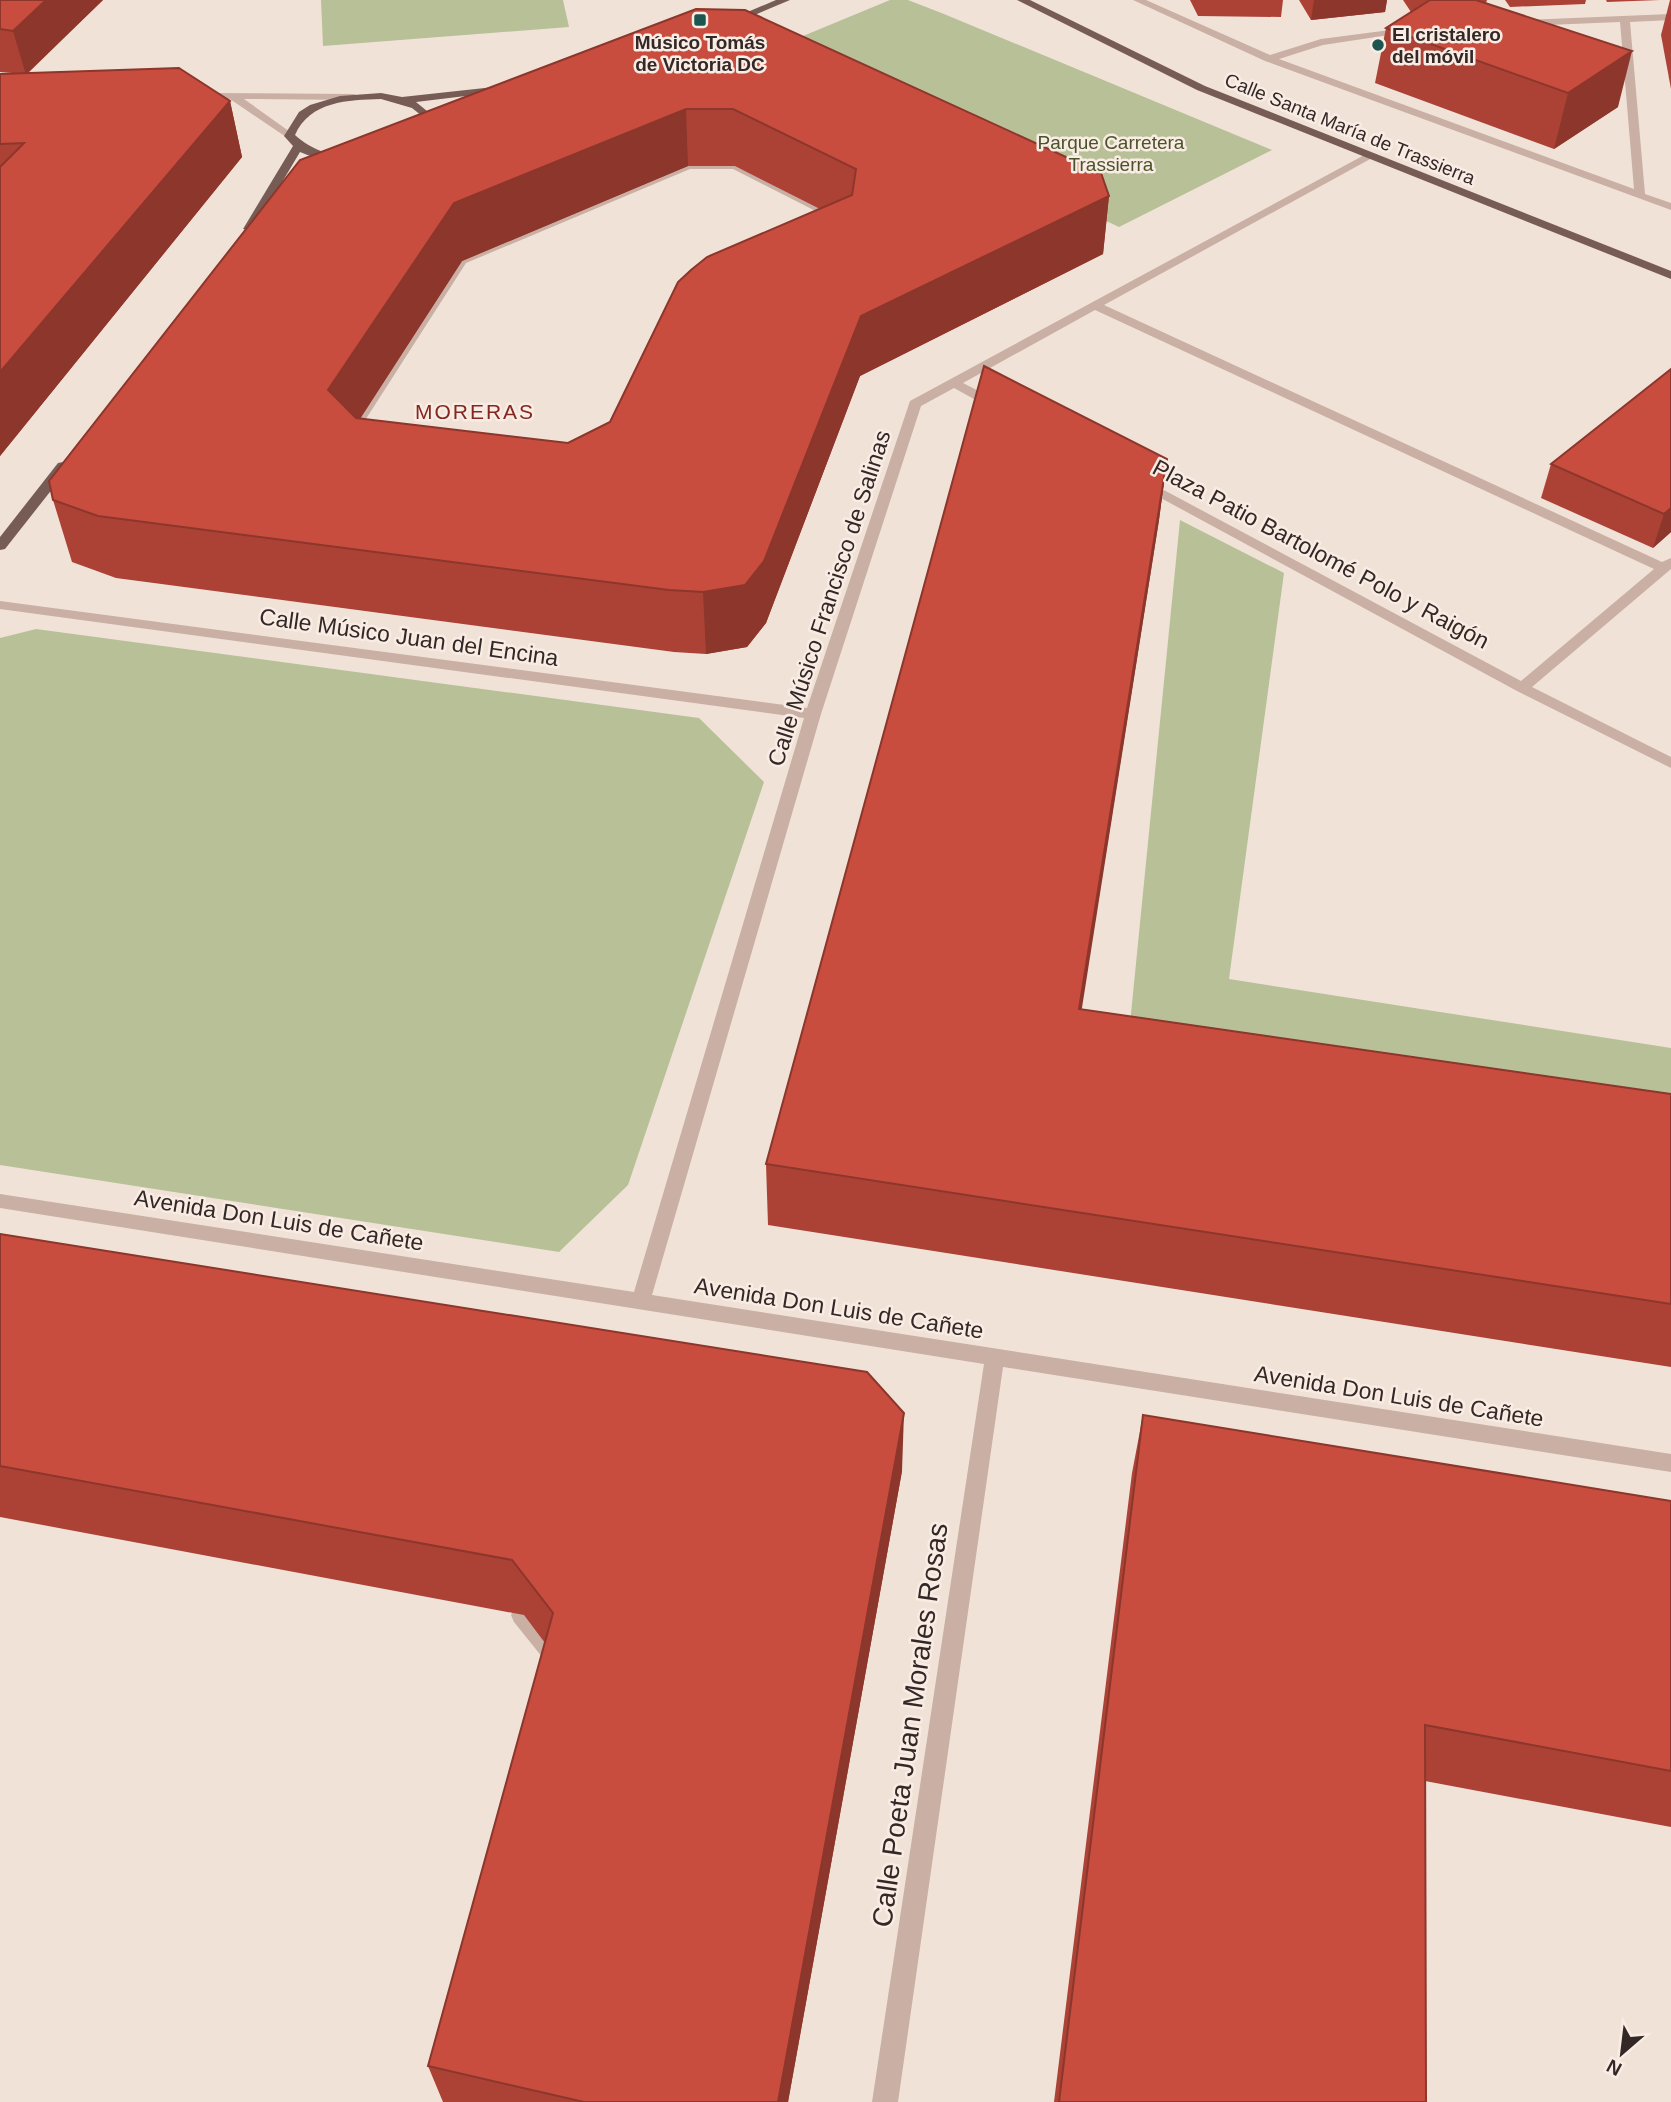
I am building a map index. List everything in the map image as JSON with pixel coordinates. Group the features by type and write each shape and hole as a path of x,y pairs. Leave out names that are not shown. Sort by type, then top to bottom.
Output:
{"main road":[{"path":"724,24 785,0"},
{"name":"Calle Santa María de Trassierra","path":"1022,0 1201,88 1671,275"},
{"path":"405,100 521,87"},
{"path":"419,145 431,132 433,120 424,108 405,100 381,96 327,102 306,112 293,123 289,136 297,148 315,157 340,162 369,161 397,155 444,135"},
{"path":"237,243 254,222 297,148"},
{"path":"346,173 369,161"},
{"path":"254,222 277,209"},
{"path":"0,546 75,451"}],"street":[{"name":"Calle Santa María de Trassierra","path":"1138,0 1269,60 1671,207"},
{"path":"1506,24 1671,17"},
{"path":"1625,18 1640,196"},
{"path":"1269,60 1321,42 1400,29 1427,28"},
{"path":"232,96 289,136"},
{"path":"187,97 354,97"},
{"name":"Calle Músico Francisco de Salinas","path":"641,1301 813,714 915,404 1368,156"},
{"path":"688,166 735,166 855,227 852,253 710,316 694,329 682,341 615,483 575,504 368,479 339,451 462,261 688,166"},
{"path":"1094,305 1668,565 1522,688"},
{"path":"952,382 1011,414"},
{"name":"Plaza Patio Bartolomé Polo y Raigón","path":"1133,479 1522,688 1671,763"},
{"name":"Calle Músico Juan del Encina","path":"0,605 813,714"},
{"name":"Avenida Don Luis de Cañete","path":"0,1201 1671,1464"},
{"name":"Calle Poeta Juan Morales Rosas","path":"885,2102 995,1357"},
{"path":"498,1610 524,1615 564,1667 561,1681"}],"green space":[{"path":"321,0 563,0 569,27 323,46"},
{"name":"Parque Carretera Trassierra","path":"890,0 908,0 944,14 1272,150 1119,227 755,56"},
{"path":"1180,520 1284,573 1229,979 1671,1048 1671,1132 1127,1054"},
{"path":"36,629 699,718 764,782 628,1185 559,1252 0,1165 0,638"}],"building":[{"path":"0,0 46,0 13,31 0,29"},
{"path":"1430,0 1476,0 1632,51 1568,93 1386,28"},
{"path":"696,9 745,10 1101,173 1109,196 861,316 764,561 745,585 703,592 669,590 98,516 53,500 49,481 300,160","holes":["686,109 733,109 856,169 852,195 707,257 678,282 610,422 568,443 356,418 328,390 454,203"]},
{"path":"179,68 230,101 0,372 0,167 24,143 0,144 0,74"},
{"path":"984,366 1167,459 1079,1009 1671,1094 1671,1304 766,1164"},
{"path":"1671,369 1671,508 1664,514 1551,464"},
{"path":"0,1234 867,1372 904,1413 778,2102 584,2102 428,2066 553,1613 512,1560 0,1466"},
{"path":"1143,1415 1671,1501 1671,1771 1425,1725 1426,2102 1059,2102"}],"place":[{"name":"Músico Tomás de Victoria DC","path":"700,20"},
{"name":"El cristalero del móvil","path":"1378,45"}],"district":[{"name":"MORERAS","path":"475,411"}]}
